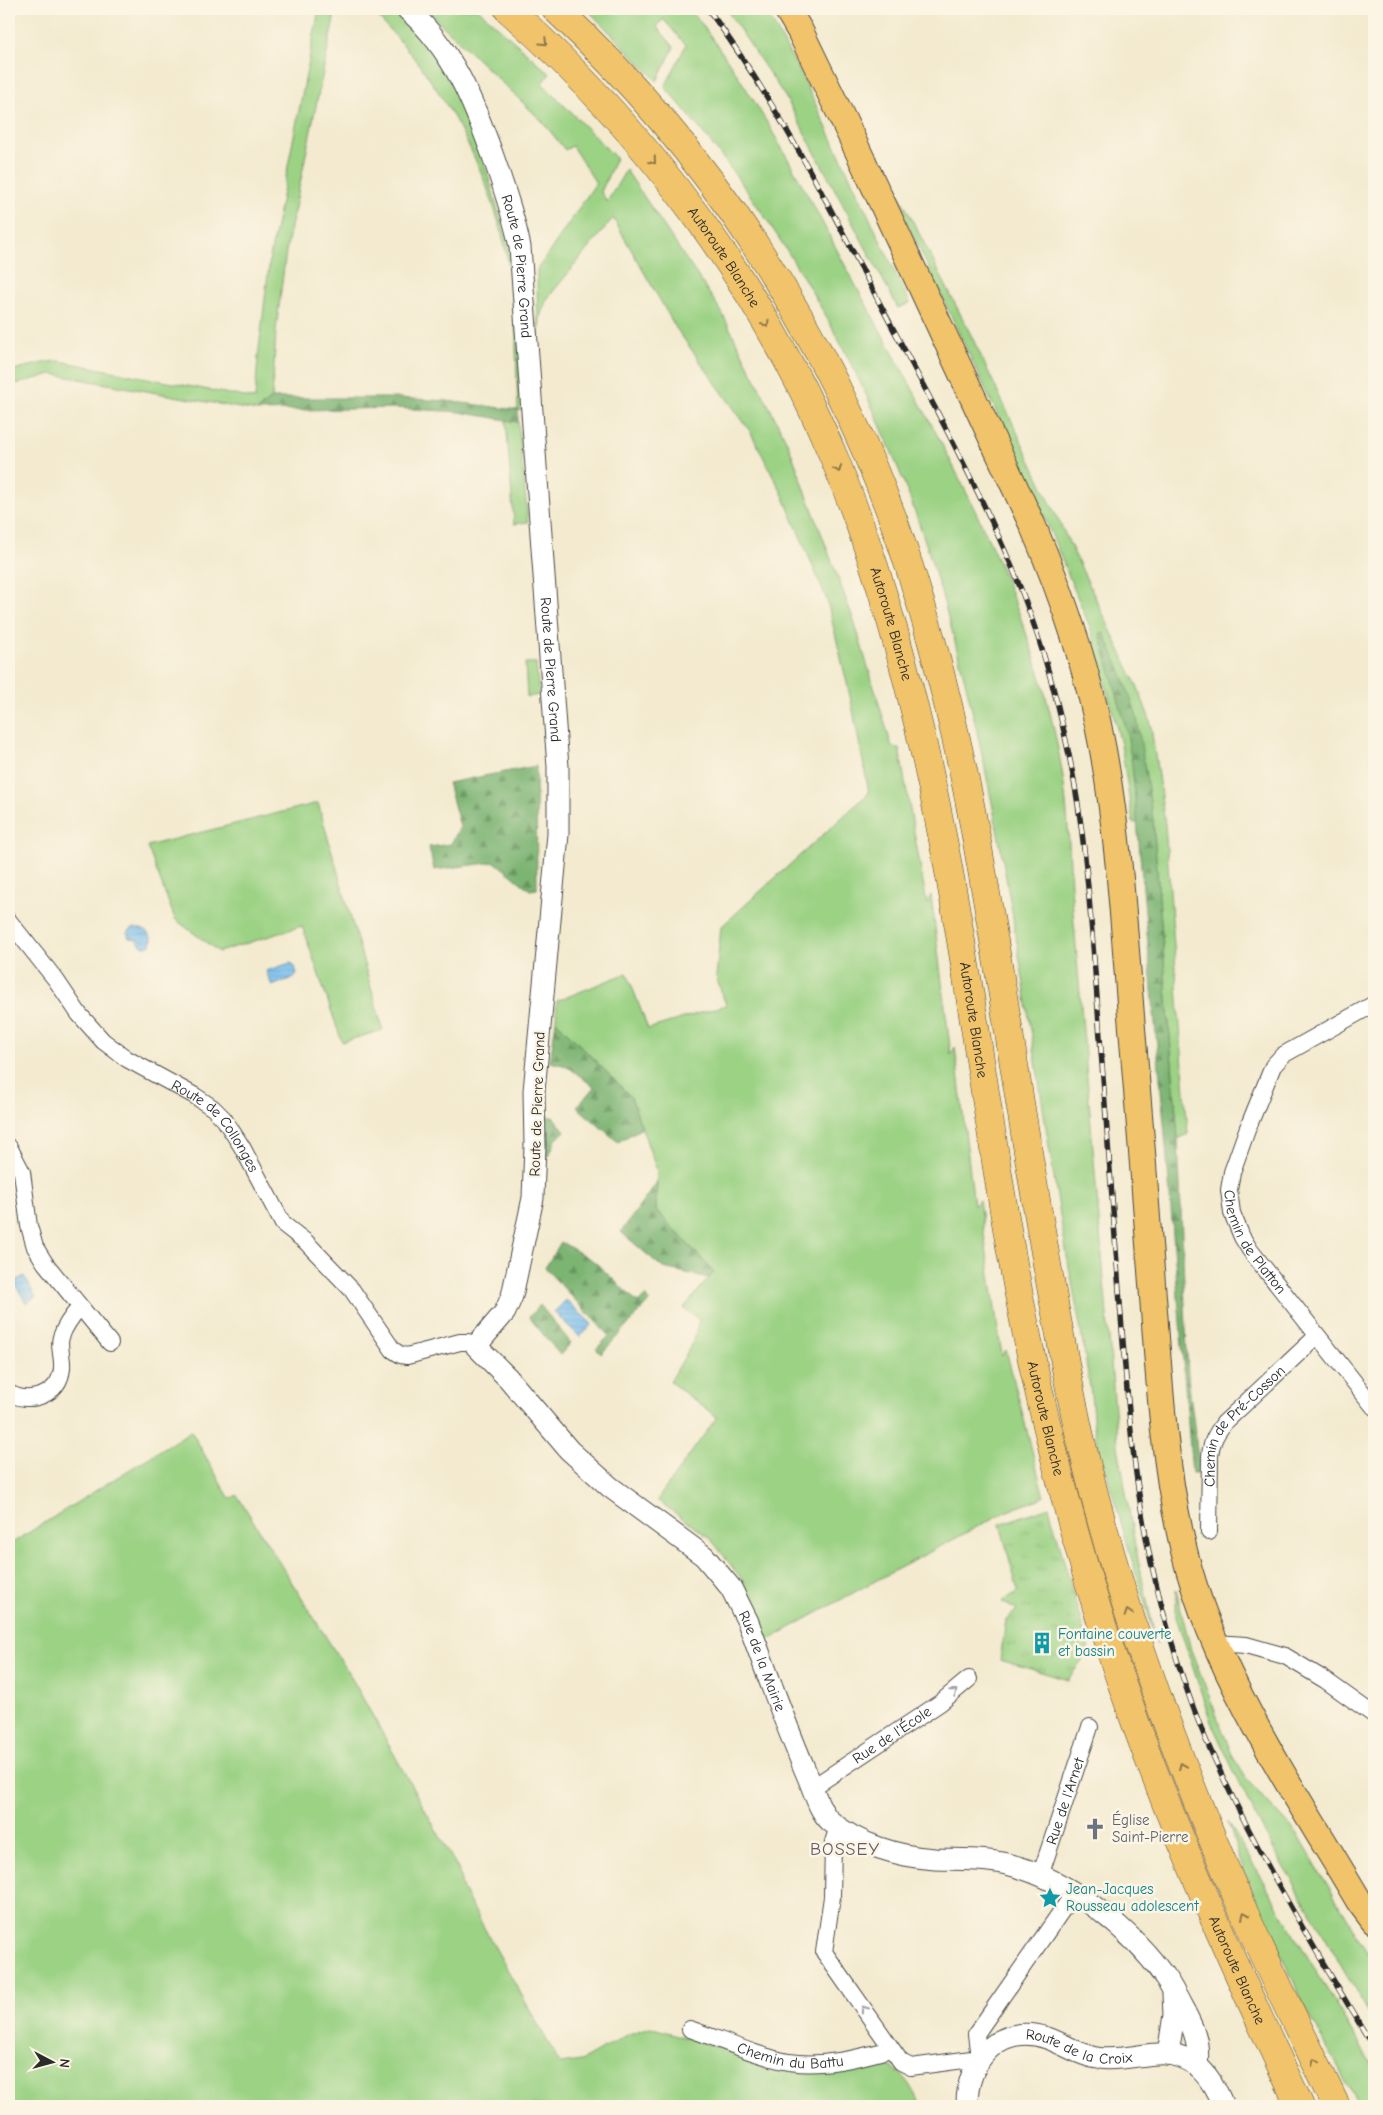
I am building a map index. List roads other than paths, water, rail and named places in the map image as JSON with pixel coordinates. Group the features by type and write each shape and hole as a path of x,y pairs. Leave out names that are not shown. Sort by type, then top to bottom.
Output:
{"highway":[{"name":"Autoroute Blanche","path":"508,9 576,72 614,114 663,173 710,236 767,325 808,401 834,458 863,533 896,638 933,788 968,979 1020,1305 1043,1408 1076,1538 1107,1640 1138,1730 1171,1815 1300,2106"},
{"name":"Autoroute Blanche","path":"556,9 627,79 682,143 760,251 828,369 867,454 893,519 927,626 966,789 1000,976 1050,1284 1083,1452 1098,1510 1143,1660 1191,1787 1244,1914 1336,2106"}],"main road":[{"path":"786,9 800,31 867,170 1032,524 1060,593 1088,682 1103,750 1115,831 1162,1403 1169,1470 1180,1534 1190,1574 1214,1643 1265,1740 1367,1911 1374,1935"}],"street":[{"name":"Route de Pierre Grand","path":"407,9 429,30 439,43 455,67 471,99 510,205 520,247 558,767 558,834 534,1091 535,1146 532,1198 512,1296 504,1312 476,1346"},
{"name":"Route de Collonges","path":"9,921 56,980 79,1014 103,1040 127,1059 195,1096 224,1119 242,1147 283,1224 306,1242 352,1290 393,1350 407,1356 460,1342 468,1342 476,1346"},
{"name":"Chemin de Platton","path":"1374,1004 1283,1055 1272,1066 1232,1172 1229,1190 1232,1213 1242,1237 1374,1407"},
{"path":"9,1148 22,1172 29,1226 35,1247 45,1263 110,1343"},
{"path":"9,1393 24,1399 32,1399 45,1394 55,1385 62,1368 60,1347 64,1330 80,1307"},
{"name":"Chemin de Pré-Cosson","path":"1209,1532 1210,1456 1211,1444 1215,1436 1224,1423 1317,1336"},
{"name":"Rue de la Mairie","path":"476,1346 508,1378 576,1456 610,1487 656,1522 691,1544 722,1576 748,1622 812,1788 828,1819 854,1838 873,1846 934,1859 966,1858 993,1861 1022,1868 1074,1893 1125,1932 1157,1967 1171,1986 1197,2036 1199,2052 1183,2059"},
{"path":"1214,1643 1246,1645 1285,1656 1374,1714"},
{"name":"Rue de l'École","path":"812,1788 940,1703 969,1678"},
{"name":"Rue de l'Arnet","path":"1040,1876 1090,1727"},
{"path":"838,1827 833,1842 832,1897 824,1952 901,2062 911,2067 979,2058"},
{"name":"Route de la Croix","path":"979,2058 976,2034 1074,1893"},
{"path":"1171,1986 1174,1997 1174,2015 1183,2059 1212,2081 1223,2106"},
{"name":"Chemin du Battu","path":"690,2029 775,2058 800,2063 859,2058 891,2049"},
{"name":"Route de la Croix","path":"967,2106 969,2082 979,2058 990,2047 1003,2040 1025,2036 1048,2038 1074,2052 1096,2058 1183,2059"}],"water":[{"path":"133,928 142,929 147,932 152,939 151,945 143,947 136,939 129,938 127,932"},
{"path":"290,963 293,964 297,973 295,977 272,986 266,971"},
{"path":"24,1276 36,1297 26,1303 14,1282"},
{"path":"566,1300 592,1324 580,1337 554,1312"}],"railway":[{"path":"708,9 778,115 840,226 981,499 1012,567 1038,636 1064,731 1075,783 1083,840 1092,927 1130,1427 1144,1528 1156,1585 1189,1697 1224,1780 1285,1897 1374,2048"}],"place":[{"name":"Fontaine couverte et bassin","path":"1042,1643"},
{"name":"Église Saint-Pierre","path":"1095,1829"},
{"name":"Jean-Jacques Rousseau adolescent","path":"1050,1898"}],"district":[{"name":"BOSSEY","path":"845,1849"}]}
